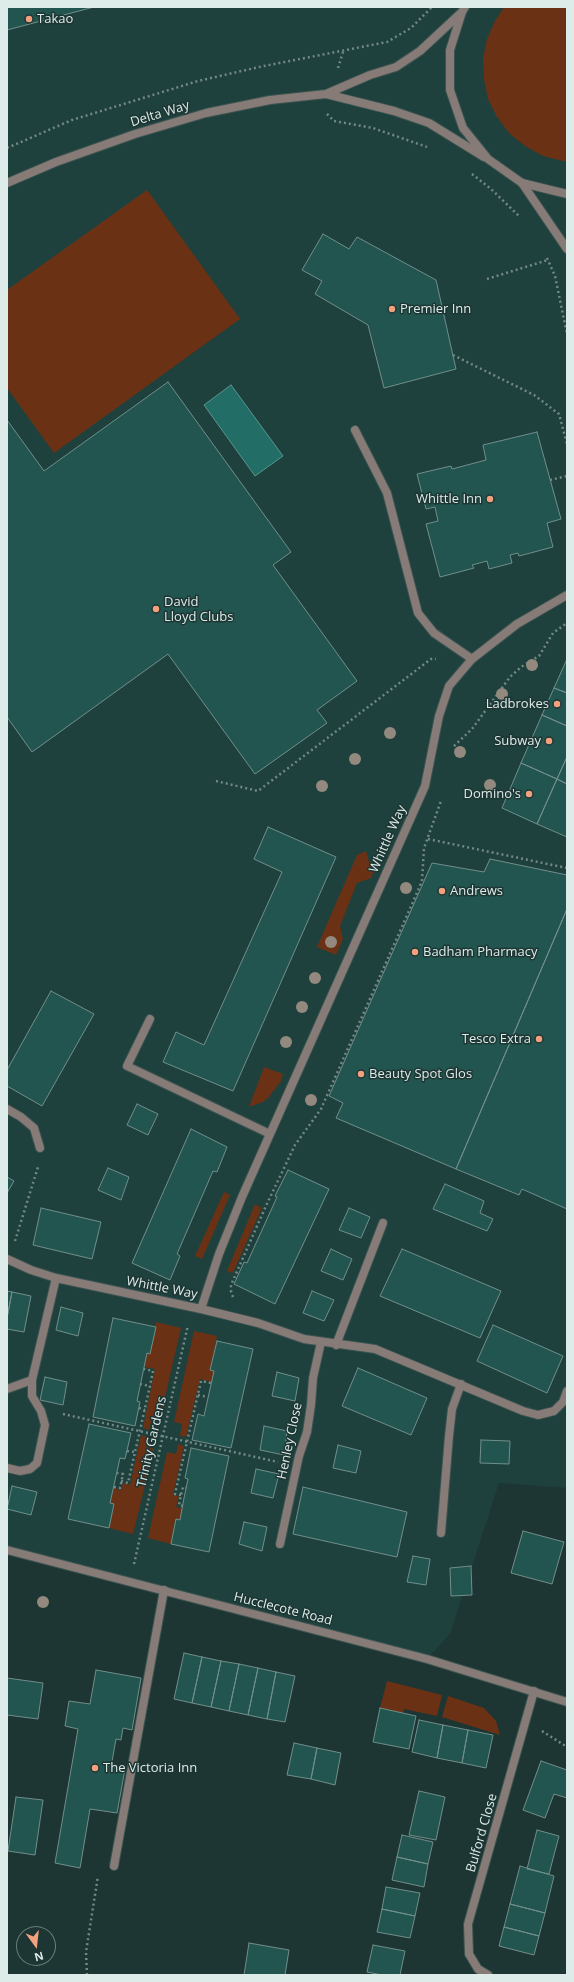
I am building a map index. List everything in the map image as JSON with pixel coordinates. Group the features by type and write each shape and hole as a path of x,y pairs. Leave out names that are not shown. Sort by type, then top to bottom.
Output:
{"street":[{"name":"Delta Way","path":"7,183 56,162 135,134 199,115 270,100 326,94 370,75 396,67 420,51 463,9"},
{"path":"463,9 450,50 450,90 464,128 488,159 522,183 567,249"},
{"name":"Delta Way","path":"326,94 394,111 429,123 488,159"},
{"path":"522,183 567,194"},
{"path":"355,430 387,493 418,613 434,633 472,658"},
{"name":"Whittle Way","path":"8,1260 31,1270 56,1278 197,1308 270,1134 425,786 439,716 450,686 472,658 518,624 567,595"},
{"path":"150,1019 127,1066 270,1134"},
{"path":"7,1109 21,1117 34,1128 40,1148"},
{"path":"336,1345 383,1223"},
{"path":"7,1468 20,1471 30,1470 37,1464 45,1425 40,1408 32,1396 32,1380 56,1278"},
{"path":"197,1308 235,1317 304,1339 336,1345 375,1349 523,1411 538,1415 554,1411 563,1402 567,1391"},
{"name":"Henley Close","path":"280,1544 296,1466 307,1432 313,1378 321,1342"},
{"path":"7,1389 32,1380"},
{"path":"442,1533 452,1409 461,1384"},
{"name":"Hucclecote Road","path":"7,1550 427,1659 534,1691 567,1704"},
{"path":"114,1866 164,1590"},
{"name":"Bulford Close","path":"488,1975 478,1969 469,1954 468,1924 534,1691"}],"path":[{"path":"7,148 72,120 198,81 259,67 387,42 411,28 432,7"},
{"path":"320,116 327,116"},
{"path":"334,121 373,128 403,137 430,148"},
{"path":"465,170 491,189 522,220"},
{"path":"546,254 555,276 567,334"},
{"path":"487,279 548,260"},
{"path":"453,355 534,395 559,414 567,444"},
{"path":"550,480 567,476"},
{"path":"452,752 456,743 472,729 510,677 521,667 539,656 553,633 567,623"},
{"path":"216,781 258,791 431,659 438,659"},
{"path":"235,1317 239,1301 233,1297 231,1285 264,1208 295,1145 321,1109 422,881 424,848 442,798"},
{"path":"428,840 567,868"},
{"path":"8,1260 38,1168 40,1148"},
{"name":"Trinity Gardens","path":"129,1582 140,1543 164,1436 197,1308"},
{"path":"121,1481 128,1483 150,1386 153,1371 144,1369"},
{"path":"181,1495 175,1494 201,1381 211,1383"},
{"path":"140,1384 150,1386"},
{"path":"198,1395 208,1397"},
{"path":"40,1408 296,1466"},
{"path":"139,1408 145,1410"},
{"path":"192,1421 196,1422"},
{"path":"127,1450 135,1452"},
{"path":"182,1464 188,1466"},
{"path":"114,1487 120,1488 123,1474 117,1473"},
{"path":"183,1506 179,1505 183,1487 186,1488"},
{"path":"526,1721 567,1747"},
{"path":"88,1975 86,1952 99,1874 114,1866"}],"shaded area":[{"path":"7,7 567,7 567,1488 499,1483 450,1634 427,1659 7,1553"},
{"path":"504,7 567,7 567,162 543,156 525,146 509,133 497,117 488,99 484,79 483,59 487,39 495,21"},
{"path":"147,190 240,319 54,453 7,388 7,290"},
{"path":"366,851 369,862 376,865 371,878 357,883 340,926 343,939 336,955 317,947 357,855"},
{"path":"264,1067 283,1074 281,1081 268,1098 263,1102 249,1107"},
{"path":"224,1192 230,1195 202,1259 195,1256"},
{"path":"255,1204 262,1208 233,1273 227,1271"},
{"path":"156,1322 181,1328 160,1419 152,1418 149,1430 143,1428 155,1369 144,1367 147,1353 150,1353"},
{"path":"194,1331 217,1336 210,1370 214,1371 211,1382 200,1379 186,1437 180,1436 182,1424 174,1422"},
{"path":"141,1435 148,1437 146,1447 154,1449 133,1534 109,1528 114,1505 110,1503 114,1488 121,1490 123,1483 130,1485"},
{"path":"178,1444 184,1446 173,1495 179,1496 176,1507 182,1508 180,1520 175,1520 171,1544 148,1538 167,1452 176,1454"},
{"path":"387,1681 442,1695 437,1716 404,1709 403,1713 380,1708"},
{"path":"448,1696 484,1708 496,1721 500,1735 442,1717"}],"water":[{"path":"231,385 283,456 255,476 204,405"}],"building":[{"name":"Takao","path":"7,7 94,7 7,30"},
{"name":"Premier Inn","path":"323,234 349,249 357,237 436,280 456,369 384,388 368,325 315,294 322,281 302,270"},
{"name":"David Lloyd Clubs","path":"168,382 291,552 273,565 357,681 317,710 327,723 255,774 168,654 32,752 7,717 7,420 44,471"},
{"name":"Whittle Inn","path":"537,432 561,519 547,523 553,547 519,556 518,553 510,555 512,563 489,569 487,561 472,565 474,568 440,577 426,524 438,521 435,507 426,509 417,474 451,466 452,469 486,460 483,445"},
{"path":"567,659 567,693 554,688"},
{"name":"Ladbrokes","path":"554,688 567,693 567,726 542,715"},
{"name":"Subway","path":"542,715 567,726 567,757 557,779 521,763"},
{"path":"567,757 567,784 557,779"},
{"name":"Domino's","path":"521,763 557,779 537,824 502,808"},
{"path":"557,779 567,784 567,837 537,824"},
{"path":"268,827 336,857 233,1091 163,1062 176,1032 204,1045 282,872 254,859"},
{"path":"490,859 567,875 567,909 456,1169 336,1118 343,1103 329,1096 432,863 484,872"},
{"name":"Tesco Extra","path":"567,909 567,1209 522,1189 519,1195 456,1169"},
{"path":"51,991 94,1014 42,1106 7,1086 7,1070"},
{"path":"137,1104 158,1114 148,1135 127,1125"},
{"path":"191,1129 227,1147 217,1172 213,1171 177,1254 180,1256 170,1280 132,1263"},
{"path":"108,1168 129,1177 121,1200 98,1190"},
{"path":"288,1170 329,1189 275,1304 234,1284 244,1262 247,1263 277,1197 275,1196"},
{"path":"7,1177 14,1181 7,1193"},
{"path":"445,1184 484,1201 480,1213 493,1219 487,1231 433,1209"},
{"path":"41,1208 101,1222 92,1259 33,1245"},
{"path":"349,1208 370,1217 361,1238 339,1230"},
{"path":"331,1249 352,1259 343,1280 321,1271"},
{"path":"402,1249 501,1291 480,1338 380,1296"},
{"path":"7,1291 12,1292 7,1318"},
{"path":"312,1291 334,1300 324,1321 303,1313"},
{"path":"12,1292 31,1296 24,1332 7,1329 7,1318"},
{"path":"61,1307 83,1313 78,1336 56,1330"},
{"path":"113,1318 156,1327 150,1354 147,1353 137,1401 140,1402 135,1426 93,1417"},
{"path":"493,1325 563,1356 547,1393 477,1361"},
{"path":"217,1341 253,1349 231,1448 192,1440 198,1414 204,1416 214,1371 210,1370"},
{"path":"358,1368 427,1398 411,1435 342,1406"},
{"path":"277,1372 299,1378 295,1401 272,1396"},
{"path":"45,1377 67,1382 63,1405 40,1400"},
{"path":"89,1424 131,1433 125,1459 120,1458 110,1503 114,1504 109,1528 68,1519"},
{"path":"264,1426 287,1431 284,1455 260,1450"},
{"path":"481,1440 510,1441 509,1464 480,1463"},
{"path":"338,1445 361,1451 356,1473 333,1468"},
{"path":"191,1448 229,1456 209,1552 171,1544 176,1519 180,1520 188,1479 185,1478"},
{"path":"256,1469 279,1474 273,1498 251,1493"},
{"path":"12,1486 37,1492 31,1515 7,1509"},
{"path":"303,1487 407,1512 397,1557 293,1534"},
{"path":"244,1522 267,1527 262,1551 239,1544"},
{"path":"523,1531 564,1542 552,1584 511,1573"},
{"path":"413,1556 430,1559 426,1585 407,1582"},
{"path":"471,1566 472,1595 451,1596 450,1568"},
{"path":"184,1653 202,1657 192,1703 174,1699"},
{"path":"202,1657 221,1661 211,1707 192,1703"},
{"path":"221,1661 239,1664 229,1711 211,1707"},
{"path":"239,1664 258,1668 248,1715 229,1711"},
{"path":"258,1668 276,1672 267,1719 248,1715"},
{"name":"The Victoria Inn","path":"96,1670 141,1678 132,1730 123,1728 121,1740 116,1739 111,1767 125,1769 117,1813 90,1809 80,1868 55,1863 78,1729 65,1726 69,1701 90,1704"},
{"path":"276,1672 295,1676 285,1722 267,1719"},
{"path":"7,1678 43,1683 38,1719 7,1715"},
{"path":"380,1708 416,1716 409,1749 373,1742"},
{"path":"419,1720 443,1725 437,1758 412,1752"},
{"path":"443,1725 468,1730 462,1763 437,1758"},
{"path":"468,1730 493,1735 486,1768 462,1763"},
{"path":"294,1743 317,1748 311,1779 287,1775"},
{"path":"317,1748 341,1753 335,1785 311,1779"},
{"path":"541,1761 567,1770 567,1798 554,1794 545,1818 523,1810"},
{"path":"419,1791 445,1797 436,1840 409,1835"},
{"path":"16,1797 43,1800 35,1855 8,1851"},
{"path":"537,1830 559,1836 549,1874 527,1869"},
{"path":"402,1835 433,1842 428,1864 397,1857"},
{"path":"397,1857 428,1864 424,1887 392,1880"},
{"path":"520,1866 554,1876 545,1913 510,1904"},
{"path":"386,1887 420,1893 415,1916 382,1909"},
{"path":"510,1904 545,1913 539,1936 504,1927"},
{"path":"382,1909 415,1916 410,1938 377,1932"},
{"path":"504,1927 539,1936 534,1955 499,1946"},
{"path":"249,1943 289,1950 285,1975 244,1975"},
{"path":"373,1945 405,1951 400,1975 382,1975 367,1972"}],"place":[{"name":"Takao","path":"29,19"},
{"name":"Premier Inn","path":"392,309"},
{"name":"Whittle Inn","path":"490,499"},
{"name":"David Lloyd Clubs","path":"156,609"},
{"name":"Ladbrokes","path":"557,704"},
{"name":"Subway","path":"549,741"},
{"name":"Domino's","path":"529,794"},
{"name":"Andrews","path":"442,891"},
{"name":"Badham Pharmacy","path":"415,952"},
{"name":"Tesco Extra","path":"539,1039"},
{"name":"Beauty Spot Glos","path":"361,1074"},
{"name":"The Victoria Inn","path":"95,1768"}]}
